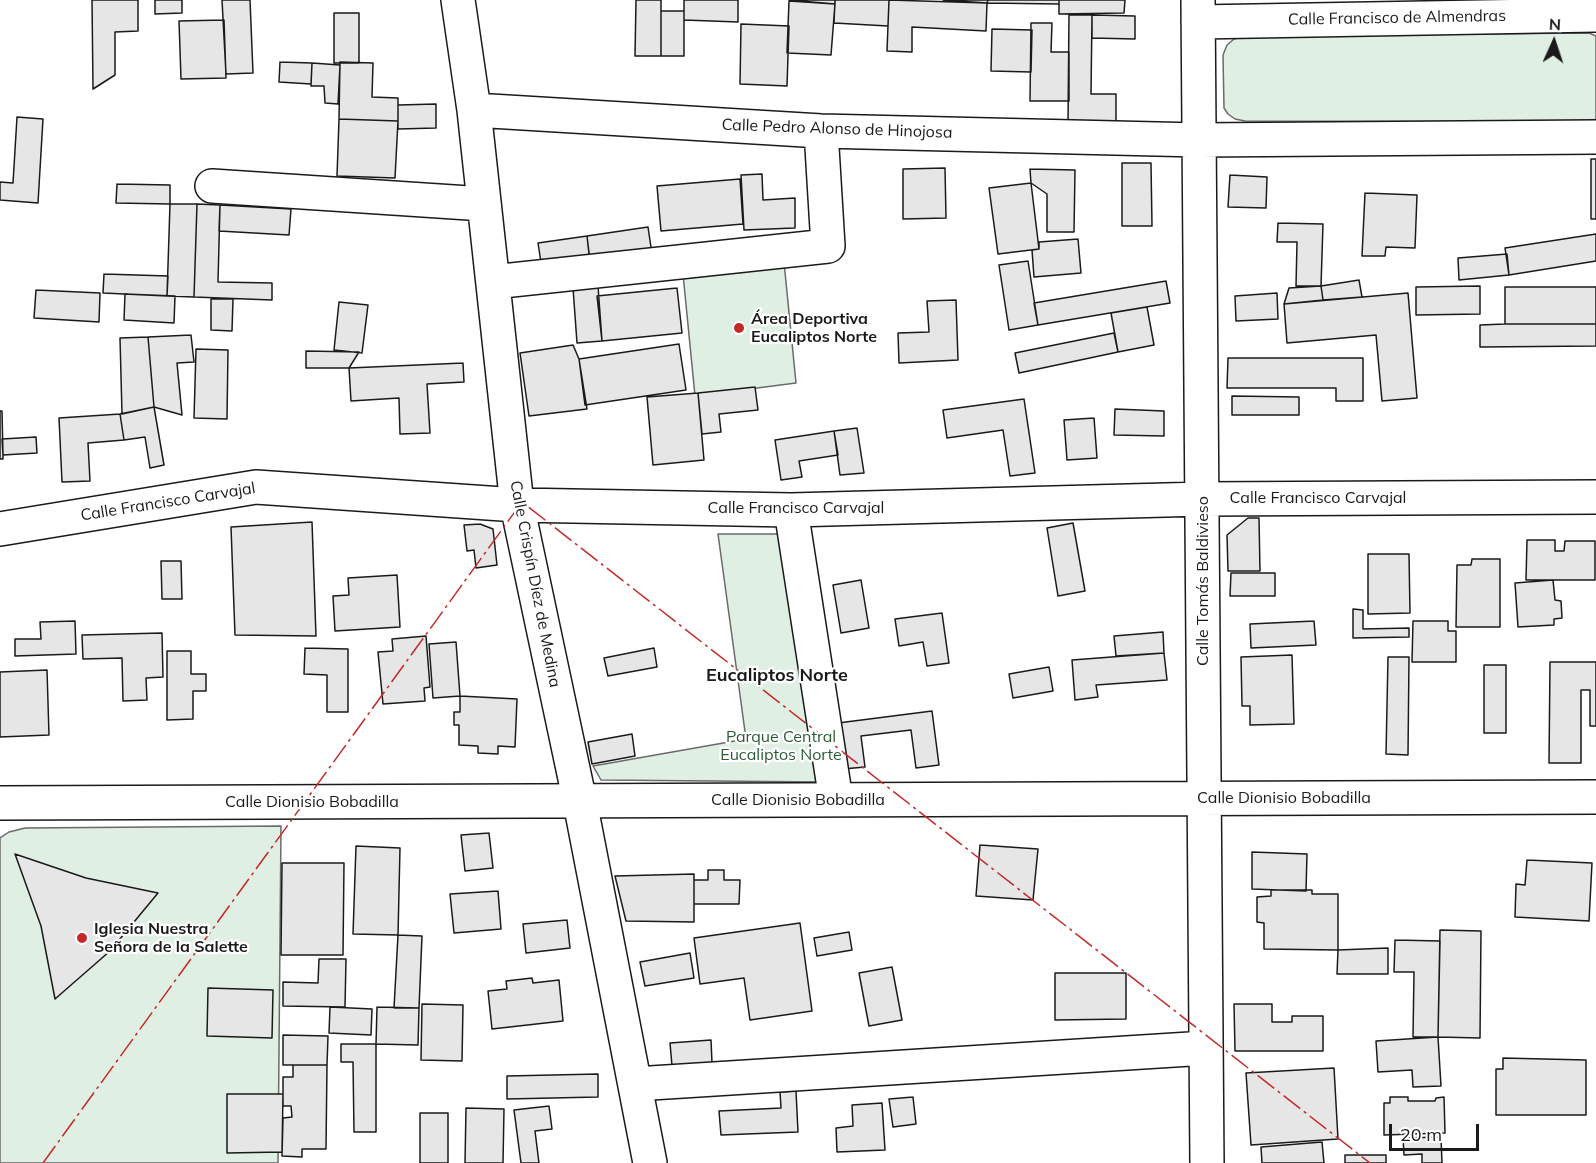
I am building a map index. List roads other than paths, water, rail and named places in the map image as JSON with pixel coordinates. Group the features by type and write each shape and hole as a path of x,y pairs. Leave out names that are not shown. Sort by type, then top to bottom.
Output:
{"street":[{"name":"Calle Crispín Díez de Medina","path":"458,0 474,110 517,505 580,802 650,1163"},
{"name":"Calle Francisco de Almendras","path":"1198,11 1596,15"},
{"name":"Calle Tomás Baldivieso","path":"1198,11 1207,1163"},
{"name":"Calle Pedro Alonso de Hinojosa","path":"474,110 821,131 1199,140"},
{"path":"493,282 828,246 821,131"},
{"path":"1199,140 1596,136"},
{"path":"212,186 484,204"},
{"name":"Calle Francisco Carvajal","path":"0,529 256,487 517,505 791,510 1203,499 1596,497"},
{"path":"791,510 836,800"},
{"name":"Calle Dionisio Bobadilla","path":"0,803 1596,797"},
{"path":"635,1084 1206,1048"}],"place":[{"name":"Área Deportiva Eucaliptos Norte","path":"739,328"},
{"name":"Iglesia Nuestra Señora de la Salette","path":"82,938"}],"district":[{"name":"Eucaliptos Norte","path":"777,676"}],"park label":[{"name":"Parque Central Eucaliptos Norte","path":"781,746"}]}
